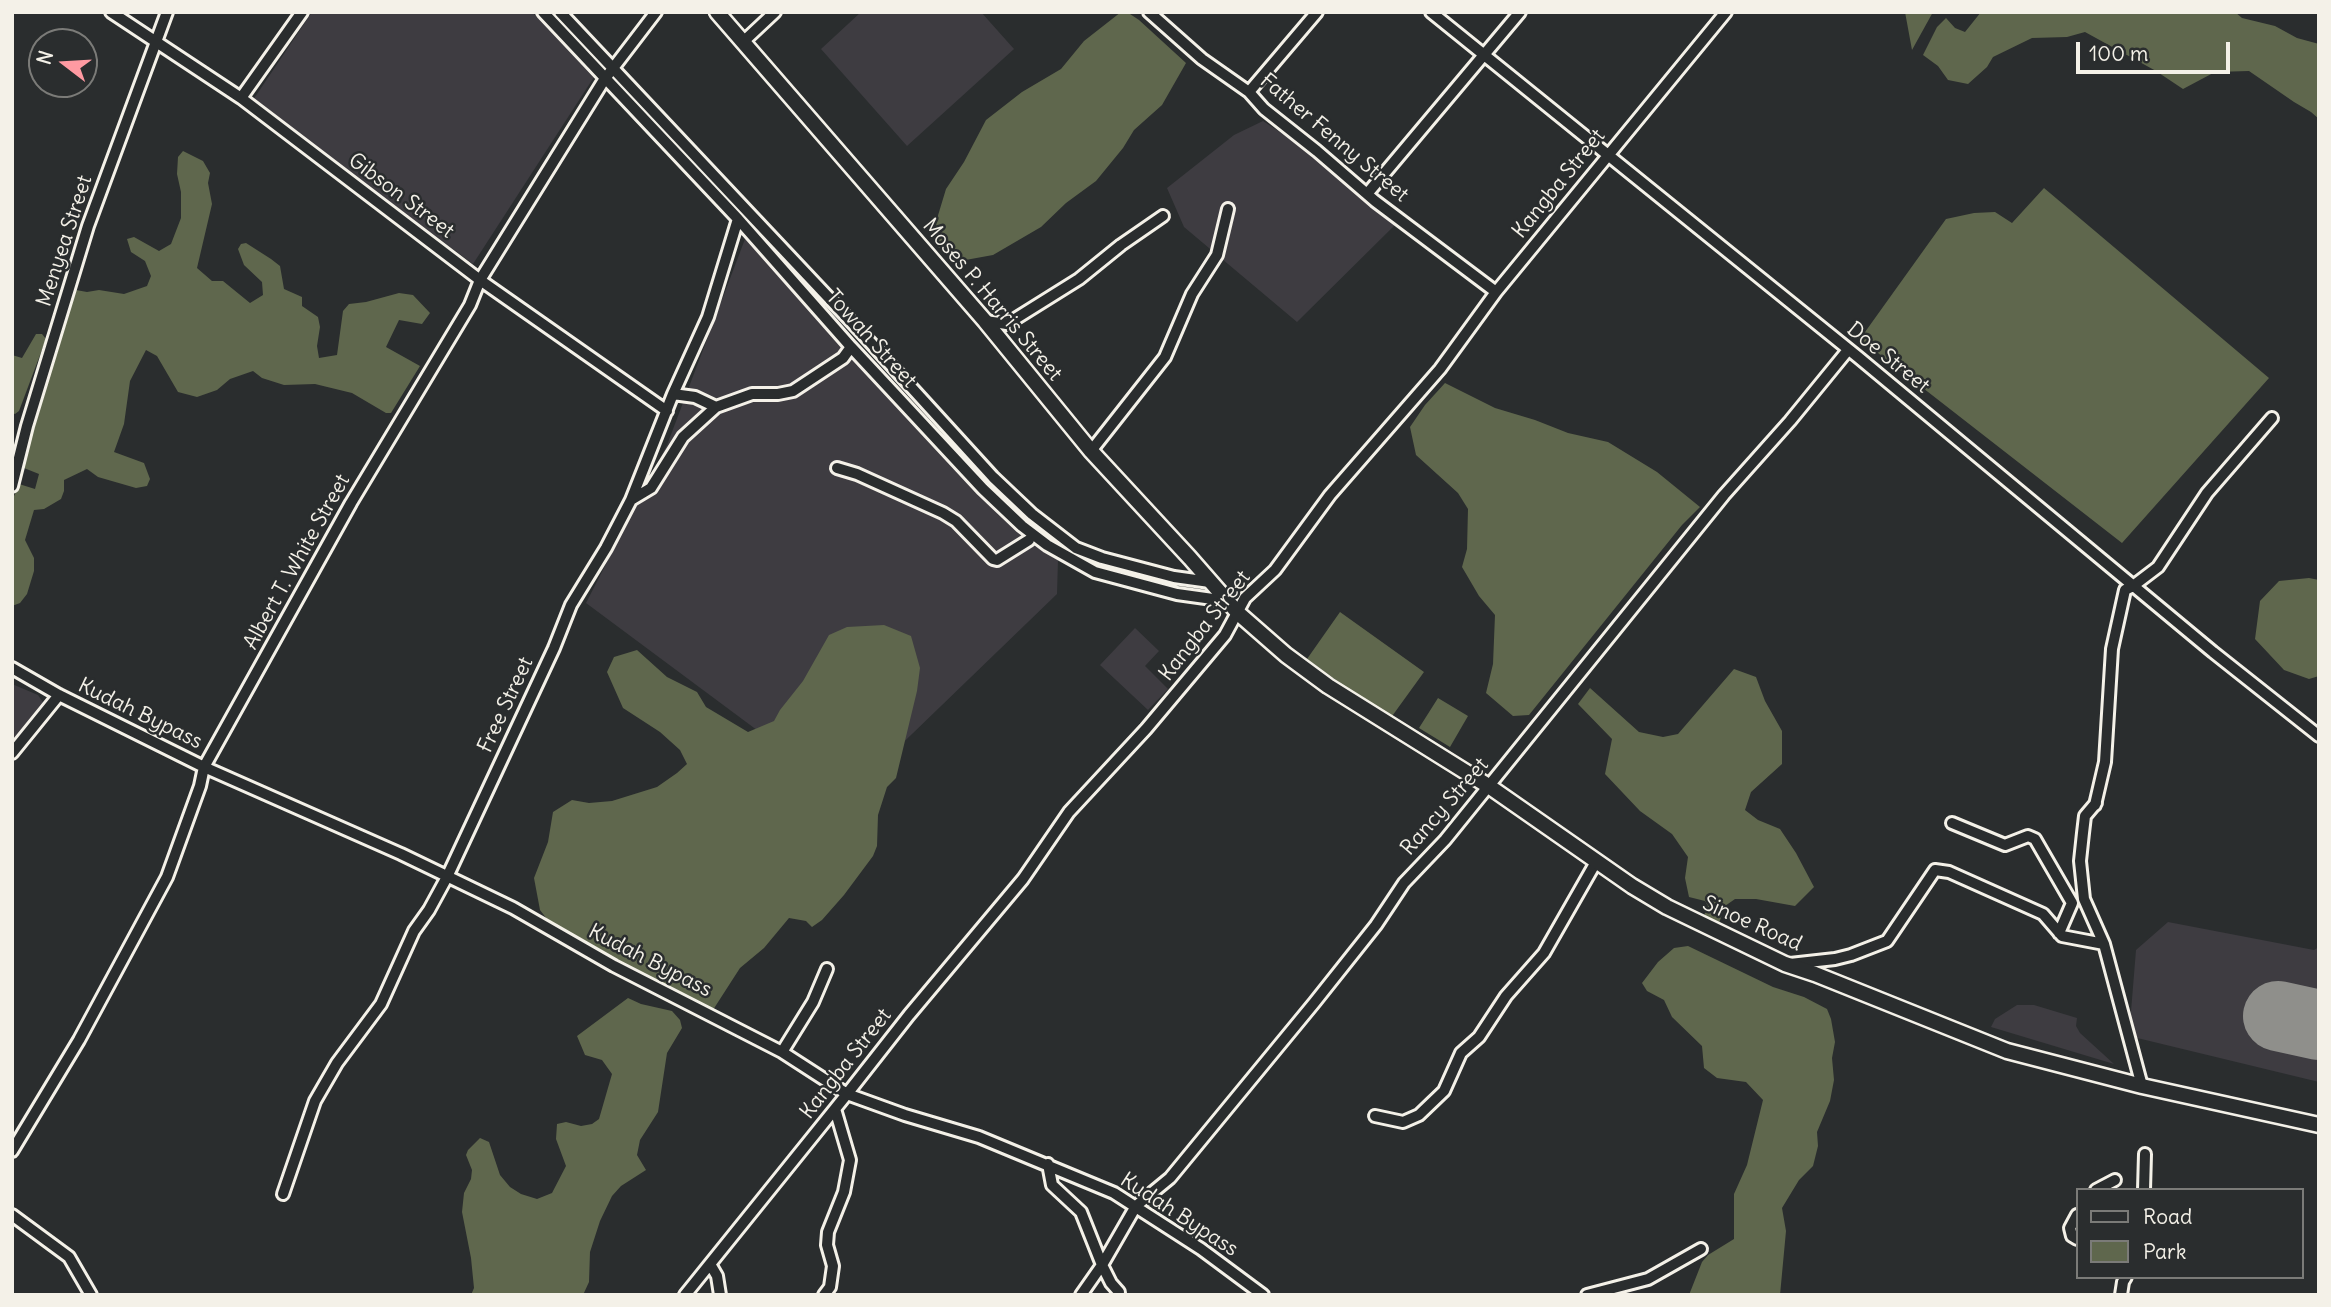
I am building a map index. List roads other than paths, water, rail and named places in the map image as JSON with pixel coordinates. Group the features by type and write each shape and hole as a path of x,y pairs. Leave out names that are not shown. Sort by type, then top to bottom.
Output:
{"highway":[{"name":"Moses P. Harris Street","path":"717,12 985,321 1091,451 1238,613"},
{"name":"Sinoe Road","path":"1238,613 1286,655 1328,686 1490,787 1596,862 1667,907 1785,964 2007,1051 2142,1086 2319,1125"}],"street":[{"name":"Gibson Street","path":"111,12 240,99 480,280 667,411"},
{"name":"Menyea Street","path":"12,486 27,426 88,226 167,12"},
{"path":"240,99 302,12"},
{"name":"Towah Street","path":"543,12 604,80 738,219 851,347 999,505 1022,526 1047,545 1095,572 1177,594 1227,601"},
{"name":"Towah Street","path":"560,12 860,331 993,477 1032,514 1076,548 1102,558 1174,577 1210,582"},
{"name":"Albert T. White Street","path":"12,1151 79,1040 167,877 200,786 204,766 351,503 470,304 480,280 604,80 656,12"},
{"path":"744,42 775,12"},
{"name":"Father Fenny Street","path":"1149,12 1202,59 1249,92 1264,109 1367,194 1496,292"},
{"path":"1249,92 1317,12"},
{"name":"Doe Street","path":"1431,12 2319,736"},
{"path":"1367,194 1520,12"},
{"name":"Kangba Street","path":"685,1295 909,1015 1023,879 1069,812 1146,729 1225,635 1245,598 1275,570 1330,495 1440,369 1496,292 1726,12"},
{"path":"1091,451 1165,358 1192,294 1217,255 1228,209"},
{"path":"985,321 1007,324 1079,279 1121,244 1163,216"},
{"name":"Free Street","path":"284,1194 315,1101 337,1063 381,1004 414,931 429,911 447,877 554,648 571,605 606,548 631,500 673,394 708,317 738,219"},
{"path":"631,500 651,488 683,437 716,407 752,394 793,391 843,358 851,347"},
{"name":"Rancy Street","path":"1081,1295 1136,1206 1170,1178 1376,925 1404,883 1490,787 1728,491 1848,350"},
{"path":"673,394 695,397 716,407"},
{"path":"2142,1086 2104,944 2084,899 2080,861 2085,816 2096,804 2105,762 2112,649 2125,590 2158,567 2207,493 2272,418"},
{"path":"837,468 857,474 943,513 956,521 993,559 1029,540"},
{"name":"Kudah Bypass","path":"12,668 59,695 204,766 401,854 513,908 614,965 782,1052 848,1094 905,1115 979,1137 1114,1194 1201,1249 1263,1295"},
{"path":"12,753 59,695"},
{"path":"1952,823 2006,845 2028,836 2035,839 2072,903 2059,933"},
{"path":"1376,1116 1403,1122 1419,1115 1444,1091 1461,1053 1479,1037 1506,996 1544,953 1596,862"},
{"path":"1785,964 1835,959 1887,940 1935,870 1949,872 2043,914 2062,936 2104,944"},
{"path":"782,1052 813,1002 828,969"},
{"path":"824,1295 830,1287 833,1266 827,1245 828,1232 844,1192 849,1160 835,1109"},
{"path":"2144,1188 2145,1154"},
{"path":"1048,1164 1052,1185 1075,1205 1086,1221 1102,1265 1119,1292"},
{"path":"2100,1188 2115,1180"},
{"path":"12,1215 69,1257 91,1295"},
{"path":"2076,1217 2070,1228 2072,1236 2076,1238"},
{"path":"1587,1295 1648,1279 1701,1250"},
{"path":"710,1264 717,1276 720,1295"},
{"path":"2121,1295 2124,1279"}]}
